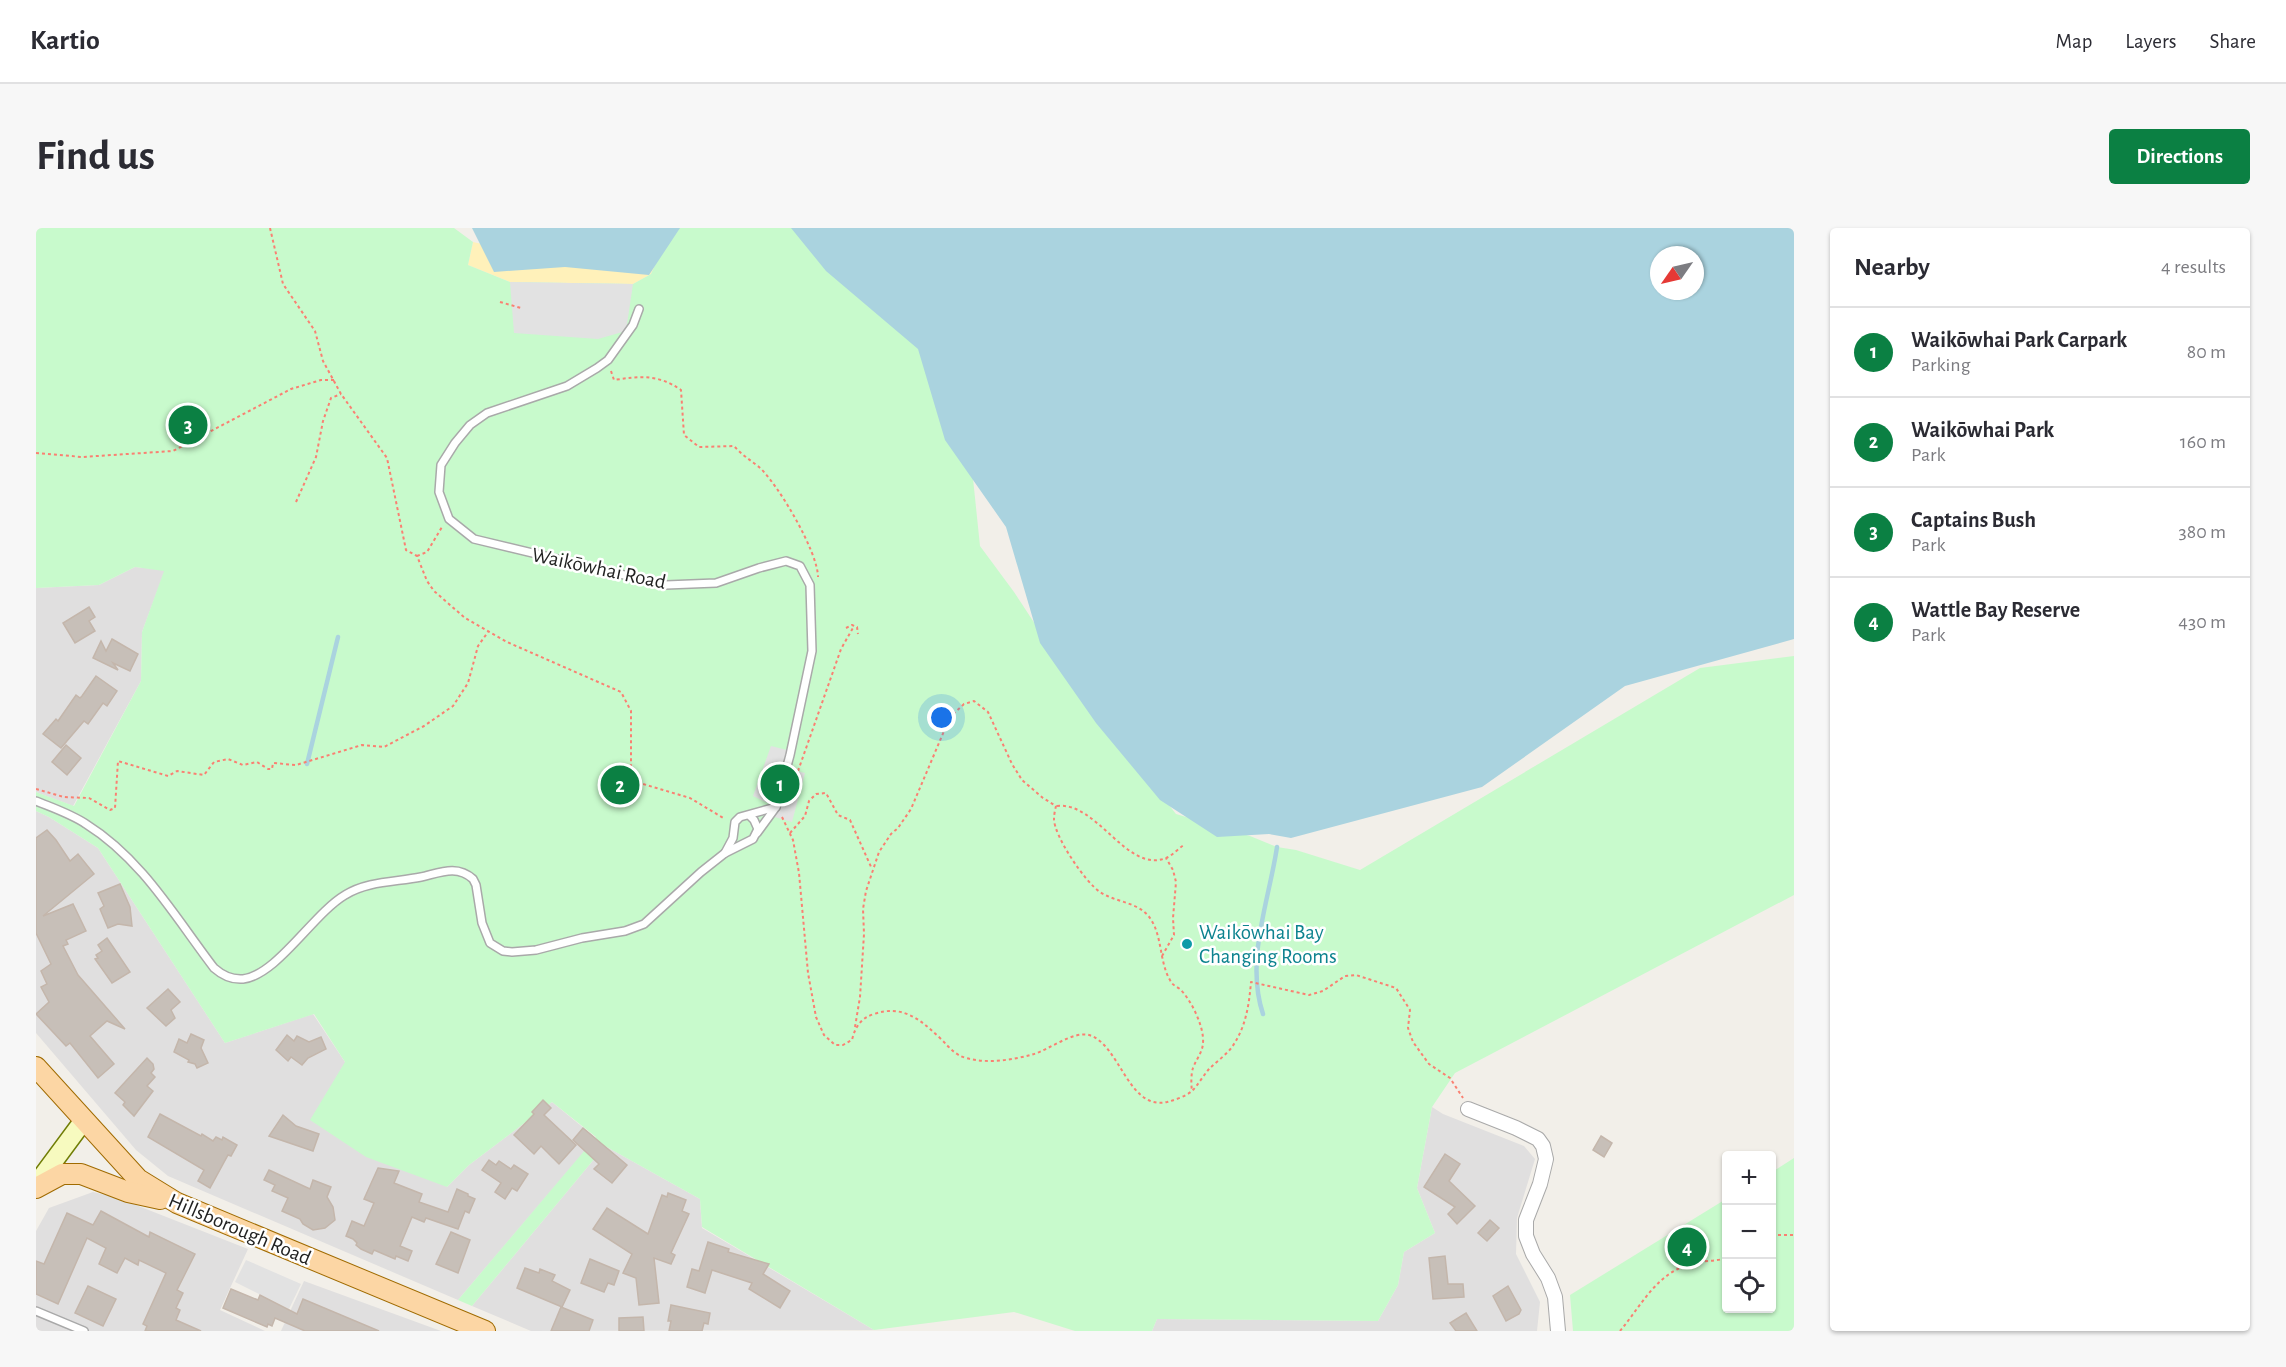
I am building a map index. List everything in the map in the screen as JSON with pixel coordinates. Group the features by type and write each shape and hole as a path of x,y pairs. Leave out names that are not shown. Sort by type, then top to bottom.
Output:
{"main road":[{"name":"Hillsborough Road","path":"36,1067 138,1179 177,1203 485,1331"},
{"path":"36,1187 84,1120"},
{"path":"36,1187 62,1174 81,1174 128,1192 177,1203"}],"street":[{"path":"1468,1109 1516,1128 1538,1139 1543,1146 1546,1159 1540,1184 1526,1220 1526,1236 1533,1254 1548,1278 1555,1297 1558,1331"}],"lane":[{"path":"449,519 439,492 441,465 470,425 488,413 567,387 608,360 633,325 639,309"},
{"name":"Waikōwhai Road","path":"36,801 87,825 131,862 160,892 213,968 223,976 232,979 242,979 262,971 282,955 333,902 348,893 371,885 408,880 450,870 468,873 476,885 486,936 490,943 503,951 524,951 625,931 644,924 701,872 725,854 747,843 776,807 800,712 812,651 810,585 804,572 800,566 786,561 716,583 666,585 555,557 497,546 474,539 449,519"},
{"path":"725,854 733,838 734,826 740,817 776,807"},
{"path":"750,816 757,825 757,833"},
{"path":"36,1311 84,1331"}],"path":[{"path":"270,228 283,284 315,331 323,361 341,394 387,458 405,550 417,556 427,581 434,591 465,618 488,632 621,692 631,711 631,768 643,784 690,798 734,826"},
{"path":"500,302 521,308"},
{"path":"608,360 614,380 641,376 667,381 681,390 684,435 699,447 734,446 769,479 813,551 818,570 818,591 811,599"},
{"path":"36,453 82,457 173,451 291,389 321,380 335,380"},
{"path":"296,502 316,457 323,421 331,398 341,394"},
{"path":"417,556 427,552 449,519"},
{"path":"784,777 798,771 807,739 816,722 841,650 854,626"},
{"path":"846,628 854,626"},
{"path":"854,626 857,627 858,634"},
{"path":"36,789 64,797 89,798 110,810 115,808 118,761 168,776 177,771 204,775 214,762 228,759 243,765 257,762 268,769 272,768 273,763 298,764 362,745 384,747 424,726 453,706 468,683 478,646 488,632"},
{"path":"776,807 790,833 800,873 808,973 816,1017 824,1035 835,1045 843,1045 852,1040 855,1027 860,997 864,934 863,909 872,870 879,852 911,809 950,717 964,704 974,701 988,712 1022,780 1043,798 1056,806 1068,804 1078,810 1142,858 1166,858 1185,844"},
{"path":"790,833 805,816 809,801 816,794 826,793 838,815 849,820 872,870"},
{"path":"1056,806 1054,821 1069,856 1088,881 1099,891 1115,900 1133,904 1147,913 1154,925 1171,983 1179,989 1192,1007 1203,1038 1201,1055 1194,1068 1192,1091"},
{"path":"1162,956 1174,935 1176,882 1173,870 1166,858"},
{"path":"855,1027 869,1015 888,1009 904,1011 923,1023 956,1055 969,1059 997,1061 1034,1053 1079,1033 1091,1036 1105,1045 1132,1086 1144,1097 1161,1104 1192,1091 1231,1048 1249,1007 1251,982 1309,995 1323,991 1345,976 1356,975 1396,988 1410,1010 1408,1028 1413,1042 1429,1064 1450,1078 1468,1109"},
{"path":"1776,1235 1794,1234"},
{"path":"1620,1331 1656,1284 1668,1273 1691,1263 1722,1259"}],"shaded area":[{"path":"510,282 633,284 626,331 598,339 514,333"},
{"path":"135,567 165,570 142,632 141,681 73,806 36,792 36,588 99,585"},
{"path":"771,746 791,751 787,769 805,773 792,822 771,816 776,807 753,796"},
{"path":"36,811 98,848 225,1043 313,1014 345,1062 447,1187 469,1165 552,1102 596,1138 458,1300 168,1176 136,1150 36,1033"},
{"path":"1432,1107 1443,1114 1524,1146 1535,1159 1517,1218 1516,1254 1540,1302 1537,1331 1152,1331 1157,1319 1378,1321 1398,1285 1404,1252 1435,1233 1417,1188"},
{"path":"605,1146 700,1199 702,1228 874,1330 531,1331 472,1306"},
{"path":"93,1192 118,1198 248,1249 220,1310 265,1331 36,1331 36,1231 49,1208"},
{"path":"246,1260 301,1284 289,1309 235,1282"},
{"path":"304,1281 441,1331 281,1331"}],"sand":[{"path":"671,228 651,274 633,284 510,282 468,265 473,242 518,252"}],"green space":[{"path":"36,228 454,228 473,242 468,265 510,282 633,284 651,274 671,228 828,228 963,382 980,546 1014,592 1075,685 1176,814 1250,836 1277,847 1296,850 1360,870 1700,668 1794,656 1794,895 1455,1073 1432,1107 1417,1188 1435,1233 1404,1252 1398,1285 1378,1321 1157,1319 1152,1331 1075,1331 1014,1312 874,1330 702,1227 700,1199 605,1146 472,1306 458,1300 596,1137 552,1102 469,1165 447,1187 366,1157 310,1120 345,1062 314,1014 225,1043 98,848 36,811 36,792 74,806 141,681 142,632 164,571 135,567 99,585 36,588"},
{"path":"1794,1158 1794,1331 1573,1331 1570,1295 1722,1201 1722,1313 1776,1313 1776,1169"}],"water":[{"path":"472,228 680,228 649,275 565,267 494,272"},
{"path":"791,228 1794,228 1794,639 1625,686 1482,787 1291,838 1269,834 1217,837 1160,800 1096,723 1040,643 1006,527 945,440 918,349 826,271"}],"building":[{"path":"89,607 95,617 89,621 95,631 75,643 63,623"},
{"path":"112,639 138,654 130,671 113,663 118,670 93,658 101,641 106,651"},
{"path":"96,676 117,691 107,706 103,703 88,724 84,721 61,748 43,734 56,719 58,721 76,695 80,698 82,696"},
{"path":"66,745 81,758 67,775 52,762"},
{"path":"47,830 70,861 78,854 94,874 43,916 73,904 86,931 66,940 68,944 63,946 78,975 125,1029 107,1021 90,1036 114,1064 98,1078 70,1043 66,1046 36,1014 49,1002 41,987 47,984 41,971 51,964 36,933 36,838"},
{"path":"120,884 130,907 132,926 118,924 108,928 100,909 104,906 98,893"},
{"path":"107,938 130,972 112,983 95,959 98,958 96,955 102,951 98,945"},
{"path":"168,989 180,1002 171,1010 175,1018 166,1026 147,1008"},
{"path":"191,1034 204,1040 201,1048 208,1063 197,1068 195,1064 174,1052 179,1039 187,1043"},
{"path":"287,1035 294,1041 297,1036 309,1042 321,1037 326,1049 308,1058 302,1065 291,1057 288,1061 276,1050"},
{"path":"147,1058 153,1064 154,1069 151,1073 155,1077 147,1086 153,1091 134,1116 123,1105 125,1102 115,1093"},
{"path":"543,1100 551,1108 544,1115 576,1145 559,1164 541,1146 534,1154 514,1135 534,1114 532,1112"},
{"path":"160,1114 213,1141 216,1137 222,1140 223,1137 237,1145 231,1156 228,1155 210,1188 198,1181 204,1170 148,1137"},
{"path":"283,1115 296,1126 319,1134 313,1151 269,1136"},
{"path":"583,1128 627,1165 612,1183 594,1169 599,1164 573,1140"},
{"path":"1601,1136 1612,1143 1604,1157 1593,1150"},
{"path":"1445,1154 1460,1164 1449,1181 1475,1206 1457,1224 1448,1214 1455,1207 1424,1187"},
{"path":"489,1160 496,1165 499,1161 511,1169 514,1165 528,1174 517,1191 512,1188 505,1199 495,1192 501,1183 482,1170"},
{"path":"378,1168 399,1171 394,1183 422,1194 419,1202 448,1212 457,1189 475,1199 469,1213 465,1211 458,1229 426,1218 424,1222 412,1217 400,1246 412,1251 408,1261 396,1256 395,1259 374,1250 372,1254 361,1249 353,1239 346,1236 352,1221 364,1226 374,1203 364,1199"},
{"path":"269,1170 310,1189 313,1180 331,1187 327,1197 333,1207 335,1220 325,1228 313,1230 303,1224 300,1219 282,1211 288,1198 272,1191 275,1185 264,1180"},
{"path":"668,1193 686,1200 682,1211 689,1214 671,1253 675,1255 671,1264 654,1258 659,1303 639,1305 636,1278 623,1273 632,1254 593,1229 607,1208 648,1234 662,1195 667,1197"},
{"path":"101,1211 149,1237 150,1232 195,1254 177,1290 183,1293 176,1308 180,1310 176,1320 201,1331 145,1331 147,1326 143,1324 166,1273 139,1260 138,1265 125,1258 117,1273 99,1264 106,1248 87,1238 58,1304 36,1294 36,1261 44,1264 67,1213 93,1225"},
{"path":"1490,1220 1499,1228 1487,1241 1478,1233"},
{"path":"451,1232 470,1240 458,1273 436,1264"},
{"path":"708,1242 729,1249 728,1252 769,1264 763,1274 790,1291 780,1308 749,1289 752,1283 712,1270 705,1293 687,1287 692,1269 699,1271"},
{"path":"1445,1256 1448,1284 1463,1284 1464,1297 1433,1299 1429,1258"},
{"path":"590,1259 619,1271 614,1285 608,1283 604,1292 581,1283"},
{"path":"525,1268 539,1273 540,1269 555,1275 552,1281 570,1290 562,1307 517,1288"},
{"path":"88,1286 116,1299 103,1326 75,1313"},
{"path":"1508,1286 1521,1310 1519,1314 1506,1321 1493,1296"},
{"path":"231,1289 258,1300 260,1295 297,1314 303,1299 379,1331 305,1331 275,1318 272,1326 268,1324 267,1327 223,1308"},
{"path":"671,1305 710,1313 708,1324 704,1323 702,1331 669,1331"},
{"path":"561,1307 593,1320 589,1331 551,1331"},
{"path":"1466,1313 1477,1331 1456,1331 1450,1323"},
{"path":"643,1317 644,1331 619,1331 619,1318"}],"waterway":[{"path":"307,764 338,637"},
{"path":"1263,1014 1258,994 1257,952 1277,847"}],"place":[{"name":"Captains Bush","path":"188,425"},
{"name":"Waikōwhai Park Carpark","path":"780,784"},
{"name":"Waikōwhai Park","path":"620,785"},
{"name":"Waikōwhai Bay Changing Rooms","path":"1187,944"},
{"name":"Wattle Bay Reserve","path":"1687,1247"}]}
